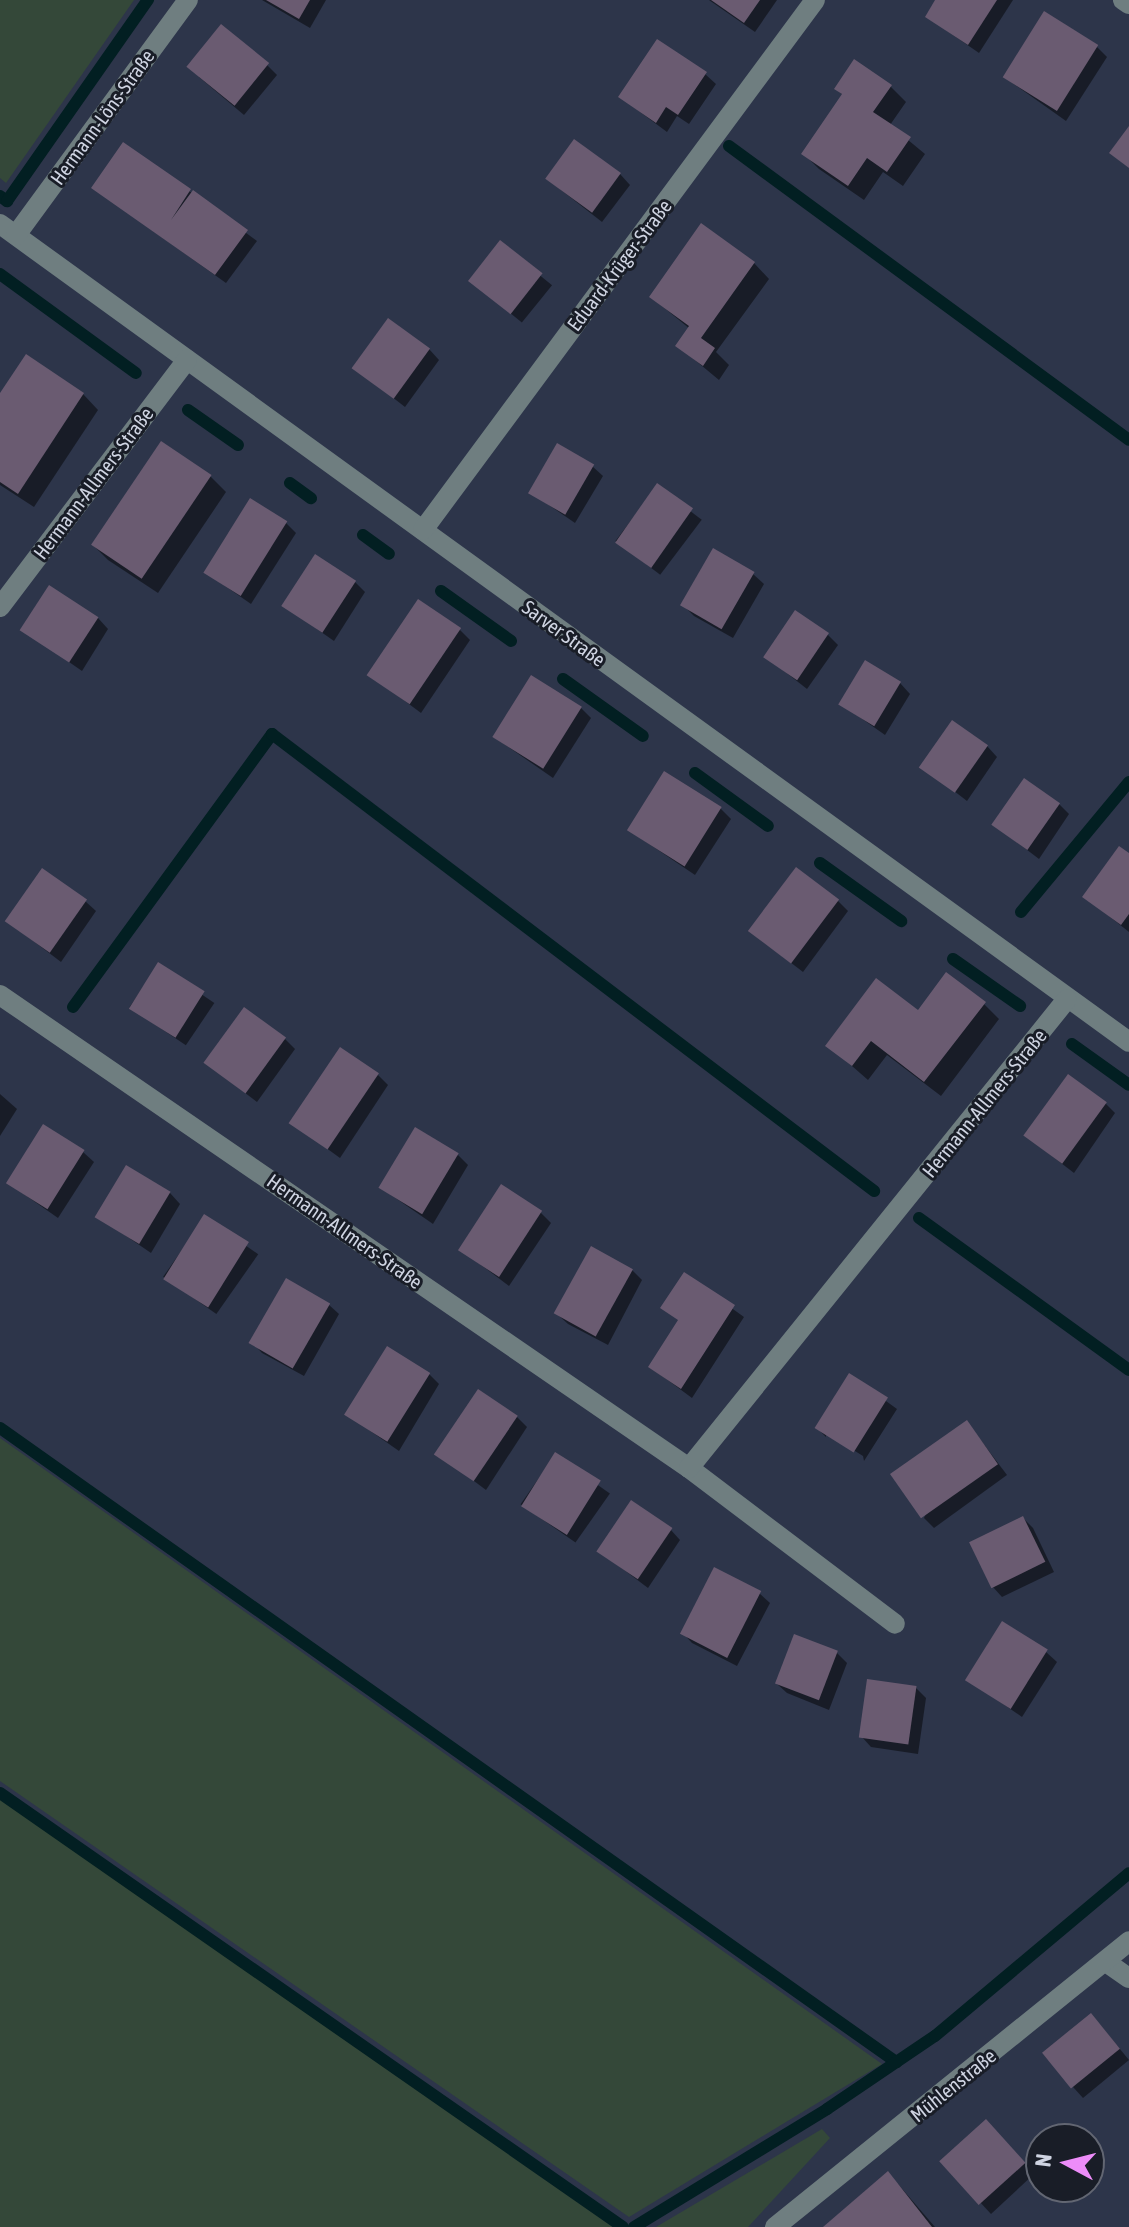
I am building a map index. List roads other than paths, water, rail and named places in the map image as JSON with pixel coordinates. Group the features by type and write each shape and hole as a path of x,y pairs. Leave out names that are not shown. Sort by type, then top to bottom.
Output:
{"street":[{"name":"Hermann-Löns-Straße","path":"8,229 188,0"},
{"name":"Eduard-Krüger-Straße","path":"423,530 815,0"},
{"path":"1123,0 1129,4"},
{"name":"Sarver Straße","path":"8,229 1129,1042"},
{"name":"Hermann-Allmers-Straße","path":"0,607 187,360"},
{"name":"Hermann-Allmers-Straße","path":"0,995 689,1468 895,1624"},
{"name":"Hermann-Allmers-Straße","path":"689,1468 1067,999"},
{"name":"Mühlenstraße","path":"775,2227 1129,1941"},
{"path":"1106,1962 1129,1978"}],"waterway":[{"path":"0,196 7,201 148,0"},
{"path":"729,146 1129,440"},
{"path":"0,274 136,373"},
{"path":"188,410 238,445"},
{"path":"290,483 311,498"},
{"path":"363,535 389,554"},
{"path":"441,591 511,641"},
{"path":"563,679 643,736"},
{"path":"73,1007 272,734 874,1191"},
{"path":"695,773 768,826"},
{"path":"1021,912 1129,782"},
{"path":"820,863 901,921"},
{"path":"953,959 1020,1006"},
{"path":"1072,1044 1129,1085"},
{"path":"919,1218 1129,1370"},
{"path":"0,1428 896,2062"},
{"path":"0,1793 623,2227"},
{"path":"634,2227 827,2109 935,2036 1129,1873"}]}
